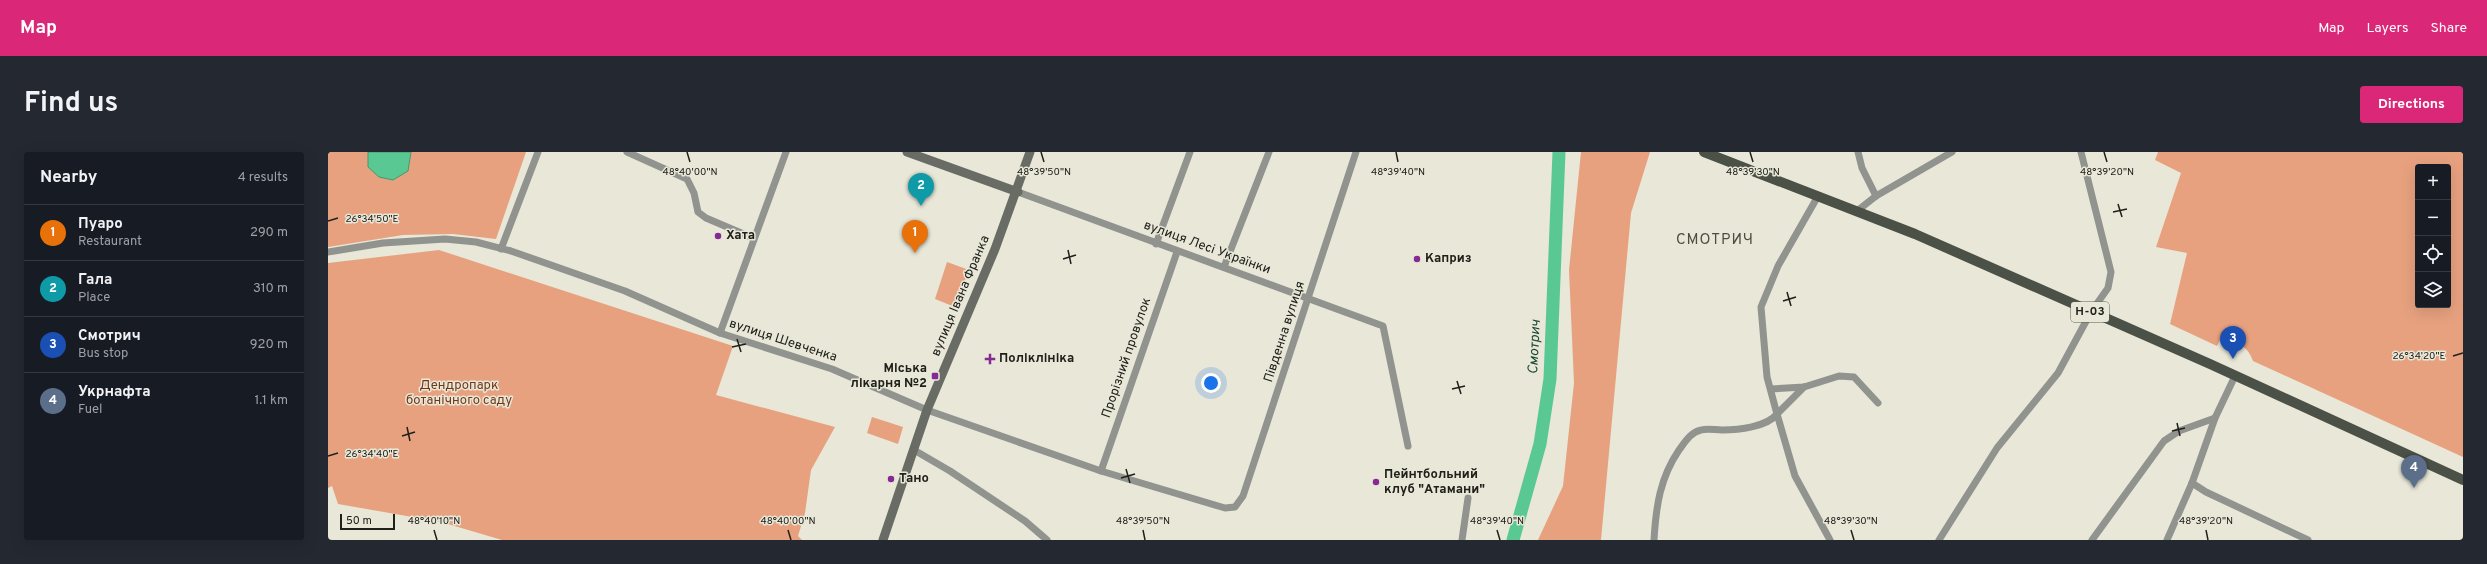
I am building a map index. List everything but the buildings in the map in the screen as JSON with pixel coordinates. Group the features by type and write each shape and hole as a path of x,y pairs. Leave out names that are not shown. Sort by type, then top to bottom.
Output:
{"main road":[{"name":"Н-03","path":"1708,153 1857,211 2091,312 2463,480"}],"street":[{"path":"501,249 538,152"},
{"path":"627,152 687,179 694,193 698,212 706,218 753,238"},
{"path":"720,333 753,238 786,152"},
{"name":"вулиця Лесі Українки","path":"907,152 1177,252 1224,267 1383,326 1408,446"},
{"name":"вулиця Івана Франка","path":"883,540 927,410 1018,192 1030,152"},
{"path":"1156,244 1190,152"},
{"path":"1224,267 1269,152"},
{"name":"Південна вулиця","path":"1225,508 1235,507 1243,496 1356,152"},
{"path":"1858,152 1862,168 1876,196"},
{"path":"1857,211 1876,196 1952,152"},
{"path":"1939,540 1997,448 2058,373 2091,312 2108,288 2111,272 2081,152"},
{"path":"1818,196 1797,230 1762,299 1761,320 1771,388 1795,476 1830,540"},
{"name":"вулиця Шевченка","path":"328,252 383,243 445,239 476,242 501,249 625,291 720,333 832,369 927,410 1101,471 1225,508"},
{"name":"Прорізний провулок","path":"1101,471 1177,252"},
{"path":"1771,388 1804,387 1839,376 1854,377 1878,403"},
{"path":"2167,540 2192,483 2215,418 2235,376"},
{"path":"1654,540 1656,511 1663,477 1686,440 1701,430 1738,428 1766,422 1777,414 1804,387"},
{"path":"2092,540 2164,441 2179,431 2215,418"},
{"path":"914,450 950,471 1018,516 1047,540"},
{"path":"2192,483 2206,492 2308,540"},
{"path":"1462,540 1468,498"}],"green space":[{"path":"328,152 526,152 496,239 453,234 403,235 328,247"},
{"path":"1581,152 1650,152 1631,213 1601,540 1538,540 1563,486 1574,383 1569,270"},
{"path":"2158,152 2463,152 2463,457 2253,361 2245,348 2232,340 2221,338 2217,346 2170,324 2187,253 2156,247 2181,173 2155,160"},
{"name":"Дендропарк ботанічного саду","path":"439,250 733,346 716,395 835,427 811,470 805,513 798,536 802,540 502,540 441,522 338,504 332,486 328,488 328,263"},
{"path":"947,262 969,270 955,307 935,299"},
{"path":"872,417 903,427 898,444 867,433"}],"shaded area":[{"path":"368,152 411,152 408,171 393,180 379,177 368,167"}],"waterway":[{"name":"Смотрич","path":"1513,540 1540,444 1550,379 1559,152"}],"place":[{"name":"Гала","path":"921,206"},
{"name":"Хата","path":"718,236"},
{"name":"Пуаро","path":"915,253"},
{"name":"Каприз","path":"1417,259"},
{"name":"Поліклініка","path":"990,359"},
{"name":"Смотрич","path":"2233,359"},
{"name":"Міська лікарня №2","path":"935,376"},
{"name":"Тано","path":"891,479"},
{"name":"Пейнтбольний клуб \"Атамани\"","path":"1376,482"},
{"name":"Укрнафта","path":"2414,488"}],"district":[{"name":"СМОТРИЧ","path":"1715,240"}]}
